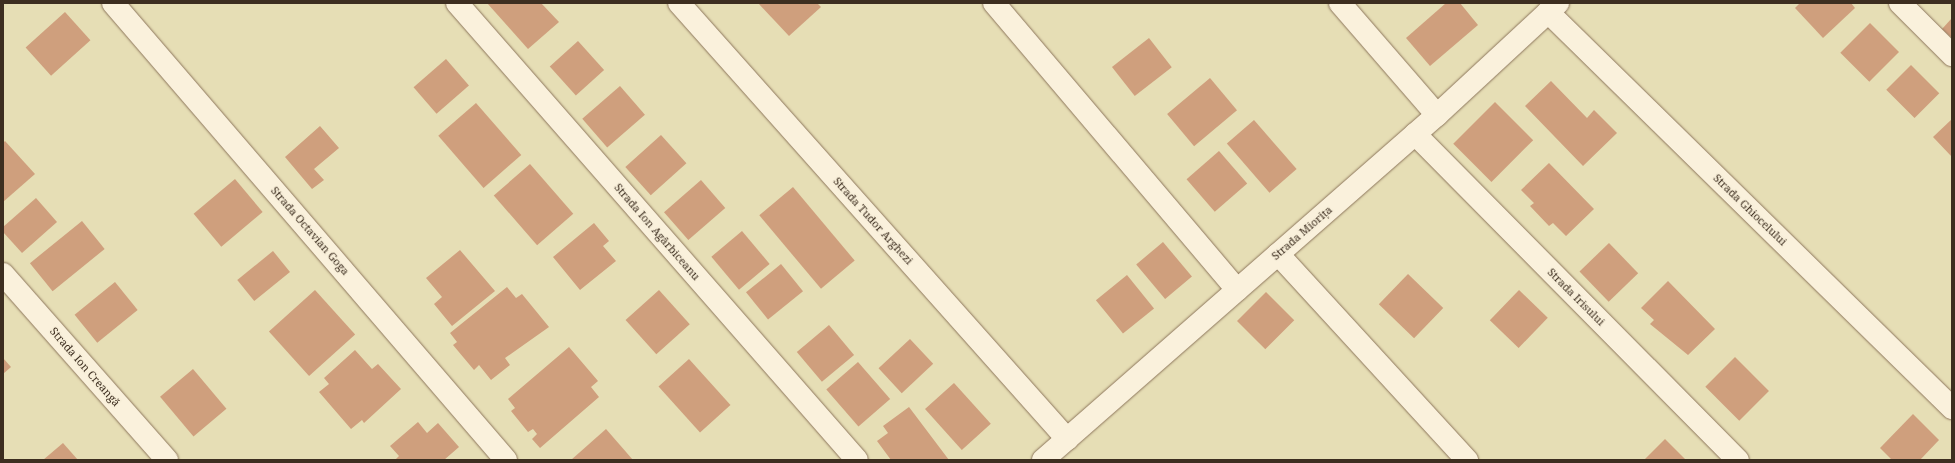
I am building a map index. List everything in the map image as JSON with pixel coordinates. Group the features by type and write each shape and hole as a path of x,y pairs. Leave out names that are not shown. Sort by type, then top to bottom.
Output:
{"street":[{"name":"Strada Octavian Goga","path":"113,3 506,460"},
{"name":"Strada Ion Agârbiceanu","path":"457,3 857,460"},
{"name":"Strada Tudor Arghezi","path":"679,3 1067,439"},
{"path":"994,3 1237,290"},
{"path":"1340,3 1437,115"},
{"path":"1900,3 1952,55"},
{"name":"Strada Miorița","path":"1043,460 1437,115 1553,8"},
{"name":"Strada Ghiocelului","path":"1553,8 1952,408"},
{"name":"Strada Irisului","path":"1415,134 1738,460"},
{"path":"1278,254 1467,460"},
{"name":"Strada Ion Creangă","path":"3,274 167,460"}],"shaded area":[{"path":"3,3 1952,3 1952,460 3,460"}],"building":[{"path":"487,3 541,3 559,22 528,49"},
{"path":"758,3 817,3 821,7 789,36"},
{"path":"1446,3 1460,3 1478,25 1430,66 1406,38"},
{"path":"1800,3 1851,3 1855,8 1823,38 1795,8"},
{"path":"65,12 90,40 51,76 26,47"},
{"path":"1952,18 1952,38 1942,29"},
{"path":"1870,23 1899,52 1869,82 1840,53"},
{"path":"1149,38 1172,67 1135,96 1112,67"},
{"path":"578,41 604,70 576,95 550,66"},
{"path":"446,59 469,85 437,114 414,87"},
{"path":"1911,65 1939,93 1915,118 1886,90"},
{"path":"1210,78 1237,110 1194,146 1167,114"},
{"path":"1551,81 1587,118 1594,110 1617,133 1583,166 1525,106"},
{"path":"620,86 645,115 607,147 582,119"},
{"path":"1495,102 1533,140 1491,182 1453,144"},
{"path":"476,103 521,155 484,188 438,136"},
{"path":"1952,119 1952,157 1933,137"},
{"path":"1254,120 1297,169 1269,193 1227,144"},
{"path":"320,126 339,148 314,169 324,180 312,189 285,157"},
{"path":"661,135 686,163 651,195 625,167"},
{"path":"5,141 35,174 3,202 3,143"},
{"path":"1219,151 1247,183 1215,212 1187,179"},
{"path":"1549,163 1594,209 1566,236 1553,223 1549,226 1530,206 1534,203 1521,190"},
{"path":"530,164 573,214 537,245 494,195"},
{"path":"235,179 263,212 221,247 194,214"},
{"path":"701,180 725,208 688,240 664,212"},
{"path":"793,187 855,261 821,289 759,215"},
{"path":"36,198 57,222 22,253 3,232 3,227"},
{"path":"82,221 105,249 53,291 30,263"},
{"path":"594,223 609,241 603,246 616,261 580,290 553,257"},
{"path":"742,231 770,264 739,290 711,257"},
{"path":"1163,242 1192,276 1165,299 1136,264"},
{"path":"1609,243 1638,273 1609,302 1580,271"},
{"path":"460,250 495,291 452,326 434,304 442,297 426,278"},
{"path":"273,251 290,272 254,301 237,280"},
{"path":"781,264 803,291 768,320 746,292"},
{"path":"1408,274 1443,308 1414,338 1379,304"},
{"path":"1127,275 1154,308 1123,334 1096,300"},
{"path":"1668,281 1715,329 1688,355 1650,324 1654,320 1641,308"},
{"path":"115,282 138,310 97,343 75,315"},
{"path":"507,287 516,298 522,294 549,327 505,358 510,365 491,380 479,365 474,370 453,345 457,342 450,333"},
{"path":"315,290 355,335 309,376 269,331"},
{"path":"659,290 690,324 656,354 626,320"},
{"path":"1519,290 1548,318 1519,348 1490,320"},
{"path":"1266,292 1294,320 1265,349 1237,321"},
{"path":"829,325 854,355 822,382 797,352"},
{"path":"910,339 933,364 902,393 879,368"},
{"path":"569,347 598,381 591,387 599,397 540,448 532,439 537,434 533,429 528,432 511,411 515,408 508,399"},
{"path":"355,350 372,369 378,364 401,389 364,423 362,420 351,429 319,392 329,384 324,378"},
{"path":"1735,357 1769,391 1739,421 1705,387"},
{"path":"3,358 11,367 3,374"},
{"path":"689,359 730,405 700,433 659,386"},
{"path":"858,362 890,399 858,427 826,390"},
{"path":"193,369 226,409 193,436 160,397"},
{"path":"954,383 991,424 962,450 925,409"},
{"path":"909,407 949,460 891,460 877,441 888,433 883,426"},
{"path":"1913,414 1939,440 1920,460 1892,460 1880,448"},
{"path":"418,422 427,433 438,423 459,447 444,460 395,460 399,456 390,446"},
{"path":"606,429 633,460 571,460"},
{"path":"1665,439 1686,460 1644,460"},
{"path":"63,443 78,460 43,460"}]}
